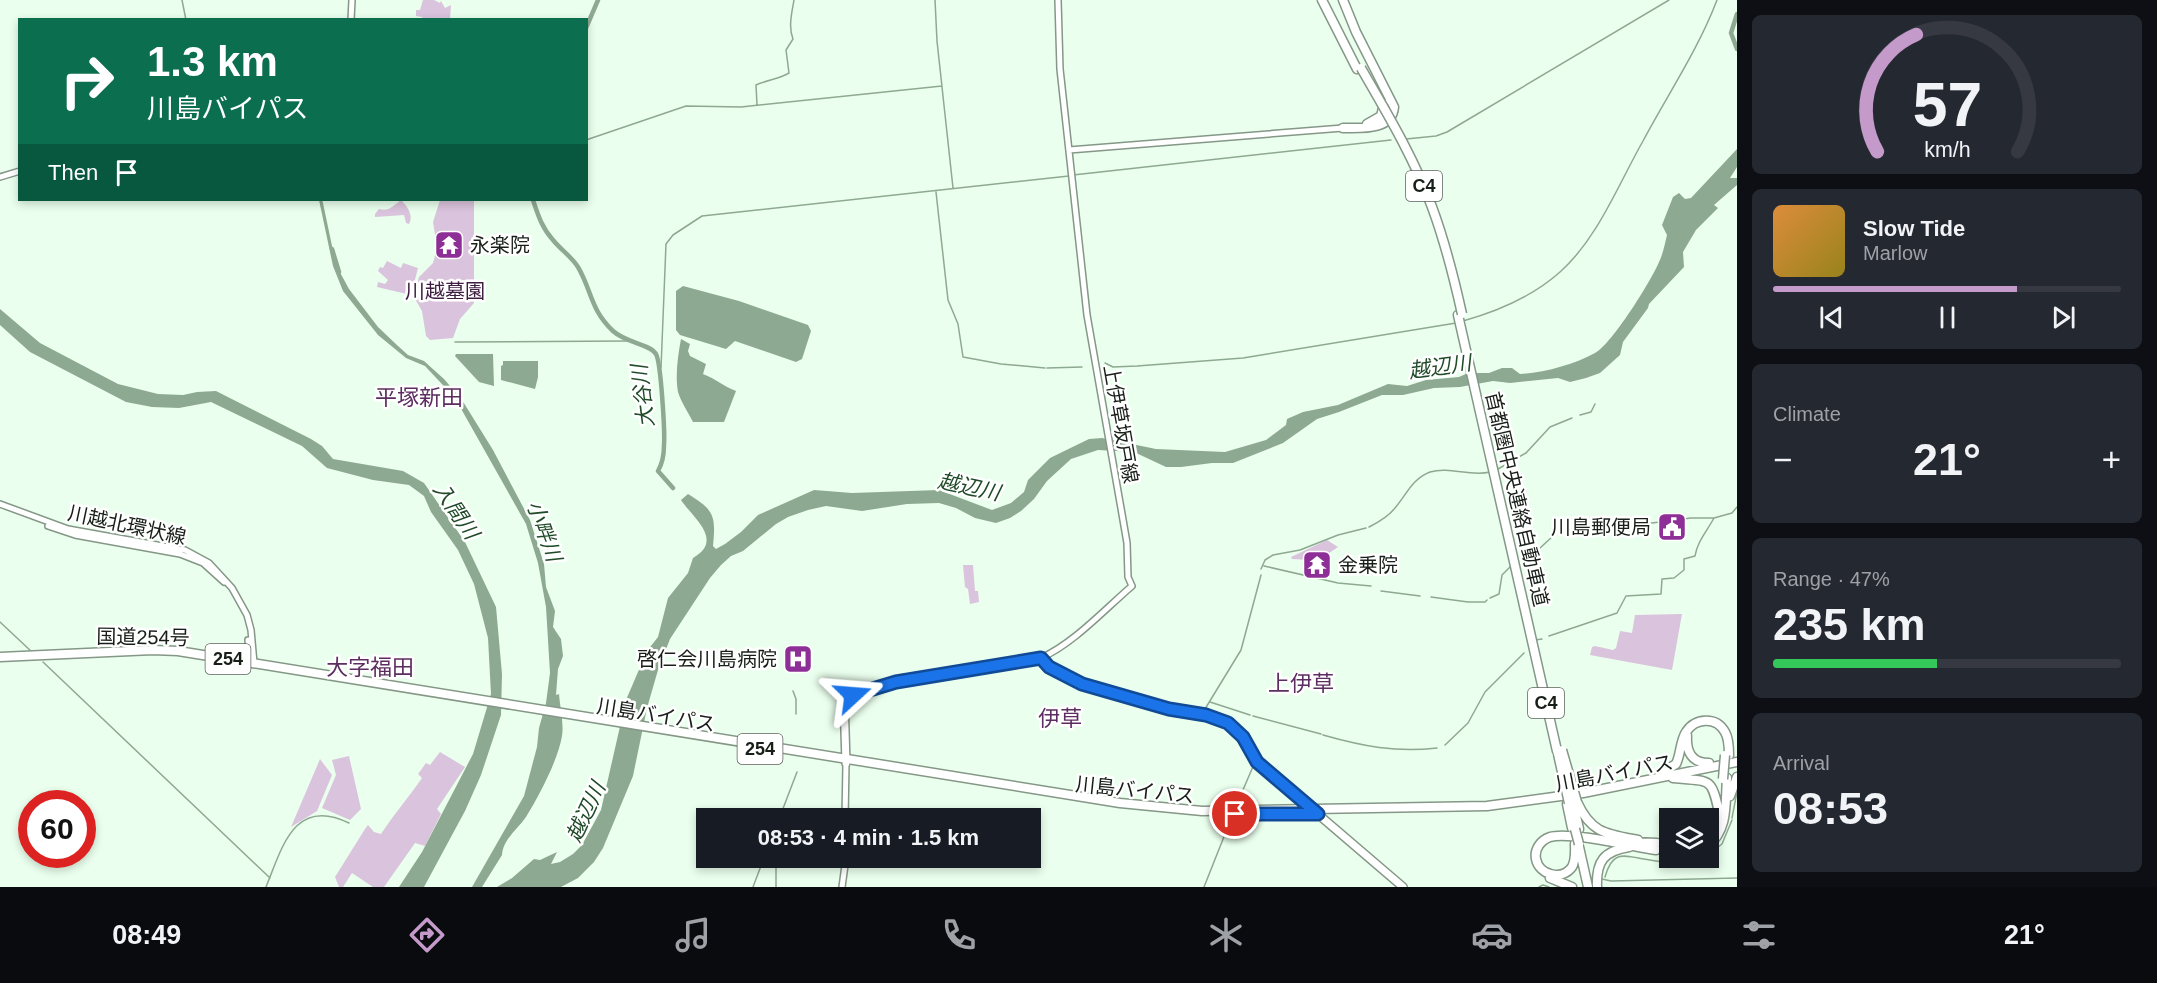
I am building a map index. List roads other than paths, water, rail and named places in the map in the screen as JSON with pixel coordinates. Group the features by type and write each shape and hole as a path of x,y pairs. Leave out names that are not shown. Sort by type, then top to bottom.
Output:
{"highway":[{"name":"首都圏中央連絡自動車道","path":"1322,0 1359,68 1395,127 1433,208 1443,240 1458,294 1579,844"},
{"name":"首都圏中央連絡自動車道","path":"1327,0 1359,68"},
{"path":"1338,0 1384,103 1383,112 1377,120 1342,128"},
{"path":"1342,128 1383,124 1390,120 1394,107 1361,43 1343,0"},
{"name":"国道254号","path":"0,659 153,650 178,651 531,710"},
{"name":"国道254号","path":"0,659 165,654 454,697"},
{"name":"川島バイパス","path":"531,710 1143,810 1201,814 1486,809 1544,803 1737,764"},
{"path":"1631,783 1673,767 1678,760 1684,734 1691,725 1698,721 1713,722 1725,731 1729,747 1726,758"},
{"path":"1719,826 1723,817 1726,758 1725,737 1718,728 1708,724 1694,728 1688,736 1686,745 1692,757 1701,763 1726,758"},
{"path":"1560,750 1571,803 1587,821 1610,835 1659,847"},
{"name":"川島バイパス","path":"1315,812 1487,806 1545,799 1631,783 1726,758 1737,764"},
{"path":"1719,828 1737,777"},
{"path":"1672,778 1697,779 1708,783 1723,817"},
{"path":"1571,886 1545,876 1536,867 1532,853 1540,838 1553,833 1561,833 1659,847"},
{"path":"1579,844 1573,864 1566,873 1550,874 1538,866 1536,853 1539,844 1552,836 1639,847"},
{"path":"1579,844 1591,884"},
{"path":"1591,884 1604,857 1619,849 1659,847"}],"main road":[{"path":"351,18 352,0"},
{"name":"上伊草坂戸線","path":"1041,658 1074,637 1132,586 1128,577 1127,543 1087,315 1058,48 1058,0"},
{"path":"1069,150 1342,128"},
{"path":"0,177 18,172"},
{"name":"川越北環状線","path":"0,506 63,532 180,554 203,563 227,586 239,606 247,630 252,662"},
{"path":"845,808 844,698 896,682 1041,658 1049,667 1082,684 1169,709 1206,715 1228,723 1243,737 1257,762 1403,887"},
{"path":"842,887 845,868"}],"waterway":[{"path":"182,0 186,18"},
{"name":"大谷川","path":"588,23 598,0"},
{"path":"757,105 756,85 789,73 786,50 793,39 791,14 794,0"},
{"path":"935,0 937,41 953,188"},
{"path":"1406,139 1436,136 1447,132 1669,0"},
{"path":"1463,321 1502,308 1538,289 1560,272 1585,243 1606,210 1692,54 1717,0"},
{"path":"1737,14 1731,33 1737,49"},
{"path":"588,139 686,106 741,107 942,86"},
{"path":"1073,175 1391,140"},
{"path":"661,368 666,244 673,235 702,216 1069,176"},
{"path":"936,192 948,300 958,324 963,357 1001,364 1045,368"},
{"name":"大谷川","path":"533,201 546,231 578,267 605,323 618,335 649,348 656,354 661,383 664,438 663,455 658,471 673,488"},
{"name":"小畔川","path":"332,249 339,272"},
{"path":"1105,363 1113,367 1243,358 1456,323"},
{"path":"455,342 627,341"},
{"path":"1047,368 1082,367"},
{"path":"1580,415 1591,412 1595,404"},
{"path":"1498,469 1526,453 1550,427 1572,418"},
{"path":"1369,527 1389,514 1414,483 1430,472 1438,470 1490,472"},
{"path":"1618,517 1644,524 1691,518 1714,518 1732,513 1737,507"},
{"path":"1549,636 1617,613 1626,596 1661,594 1662,579 1674,578 1684,570 1684,559 1695,556 1700,541 1714,518"},
{"path":"1261,569 1265,560 1273,555 1300,550 1338,535 1366,528"},
{"path":"1528,559 1552,537"},
{"path":"1264,566 1338,583 1371,586"},
{"path":"1490,598 1499,594 1502,575 1510,567"},
{"path":"1225,718 1205,709 1241,650 1261,575"},
{"path":"1381,591 1420,596"},
{"path":"1431,597 1468,602 1487,600"},
{"path":"0,622 32,652"},
{"path":"1535,640 1542,639"},
{"path":"1445,745 1468,723 1485,692 1524,653"},
{"path":"43,662 270,878"},
{"path":"793,691 796,699 796,714"},
{"path":"1210,702 1250,715"},
{"path":"1253,716 1321,734"},
{"path":"1323,735 1379,748 1407,750 1437,748"},
{"path":"1236,806 1255,762"},
{"path":"783,808 797,772"},
{"path":"1732,818 1737,792"},
{"path":"266,887 285,842 303,821 315,816 330,816 349,823"},
{"path":"1204,887 1231,819"},
{"path":"1719,846 1732,820"},
{"path":"1605,877 1611,863 1619,857 1630,856 1659,862"},
{"path":"753,887 760,868"},
{"path":"776,868 776,887"},
{"path":"1602,879 1611,881 1737,878"},
{"path":"1539,887 1543,885 1549,887"}],"place":[{"name":"永楽院","path":"449,245"},
{"name":"川島郵便局","path":"1672,527"},
{"name":"金乗院","path":"1317,565"},
{"name":"啓仁会川島病院","path":"798,659"}],"district":[{"name":"平塚新田","path":"419,397"},
{"name":"大字福田","path":"370,667"},
{"name":"上伊草","path":"1301,683"},
{"name":"伊草","path":"1060,718"}],"park label":[{"name":"川越墓園","path":"445,291"}],"water label":[{"name":"越辺川","path":"1440,367"},
{"name":"越辺川","path":"969,487"},
{"name":"入間川","path":"456,511"},
{"name":"越辺川","path":"586,812"}]}
